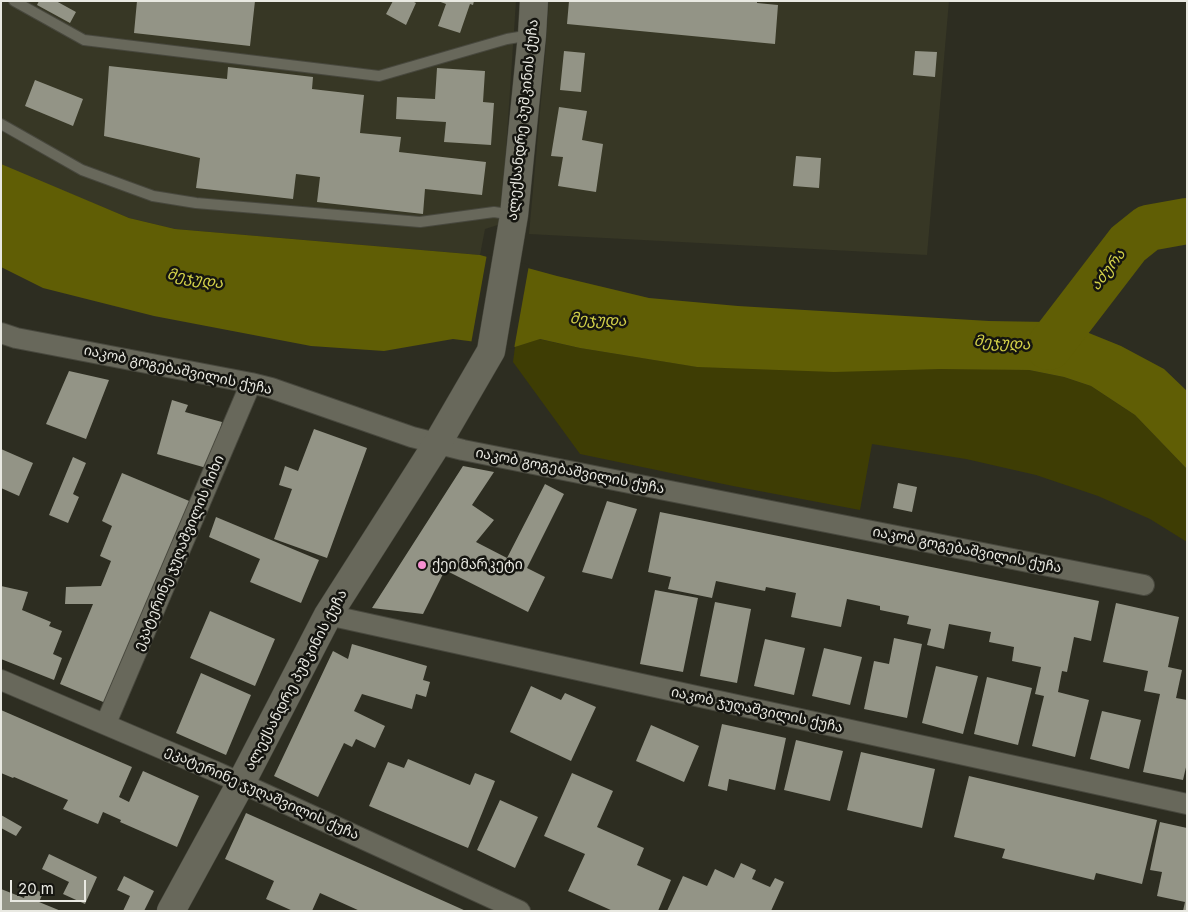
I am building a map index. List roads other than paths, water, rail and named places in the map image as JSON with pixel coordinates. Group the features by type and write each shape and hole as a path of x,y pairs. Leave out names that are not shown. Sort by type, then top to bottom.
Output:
{"main road":[{"name":"ალექსანდრე პუშკინის ქუჩა","path":"171,911 328,614 437,444 491,351 512,226 534,1"}],"street":[{"name":"იაკობ გოგებაშვილის ქუჩა","path":"1,333 16,338 271,388 437,444 1144,585"},
{"name":"ეკატერინე ჯუღაშვილის ჩიხი","path":"106,723 251,383"},
{"name":"იაკობ ჯუღაშვილის ქუჩა","path":"328,614 1187,804"},
{"name":"ეკატერინე ჯუღაშვილის ქუჩა","path":"1,680 106,723 520,911"}],"lane":[{"path":"14,1 84,40 379,76 507,39 532,35"},
{"path":"1,124 82,170 153,196 196,203 420,222 494,212 512,226"}],"water":[{"name":"მეჯუდა","path":"1,164 129,218 175,229 480,255 649,298 738,306 989,321 1048,322 1079,329 1121,346 1164,369 1187,391 1187,469 1135,415 1091,386 1064,377 1029,370 940,369 834,372 697,367 580,348 540,339 515,347 453,339 384,351 311,346 154,316 43,288 1,267"}],"waterway":[{"name":"აძურა","path":"1049,347 1128,244 1148,228 1187,221"}],"place":[{"name":"ქეი მარკეტი","path":"422,565"}]}
